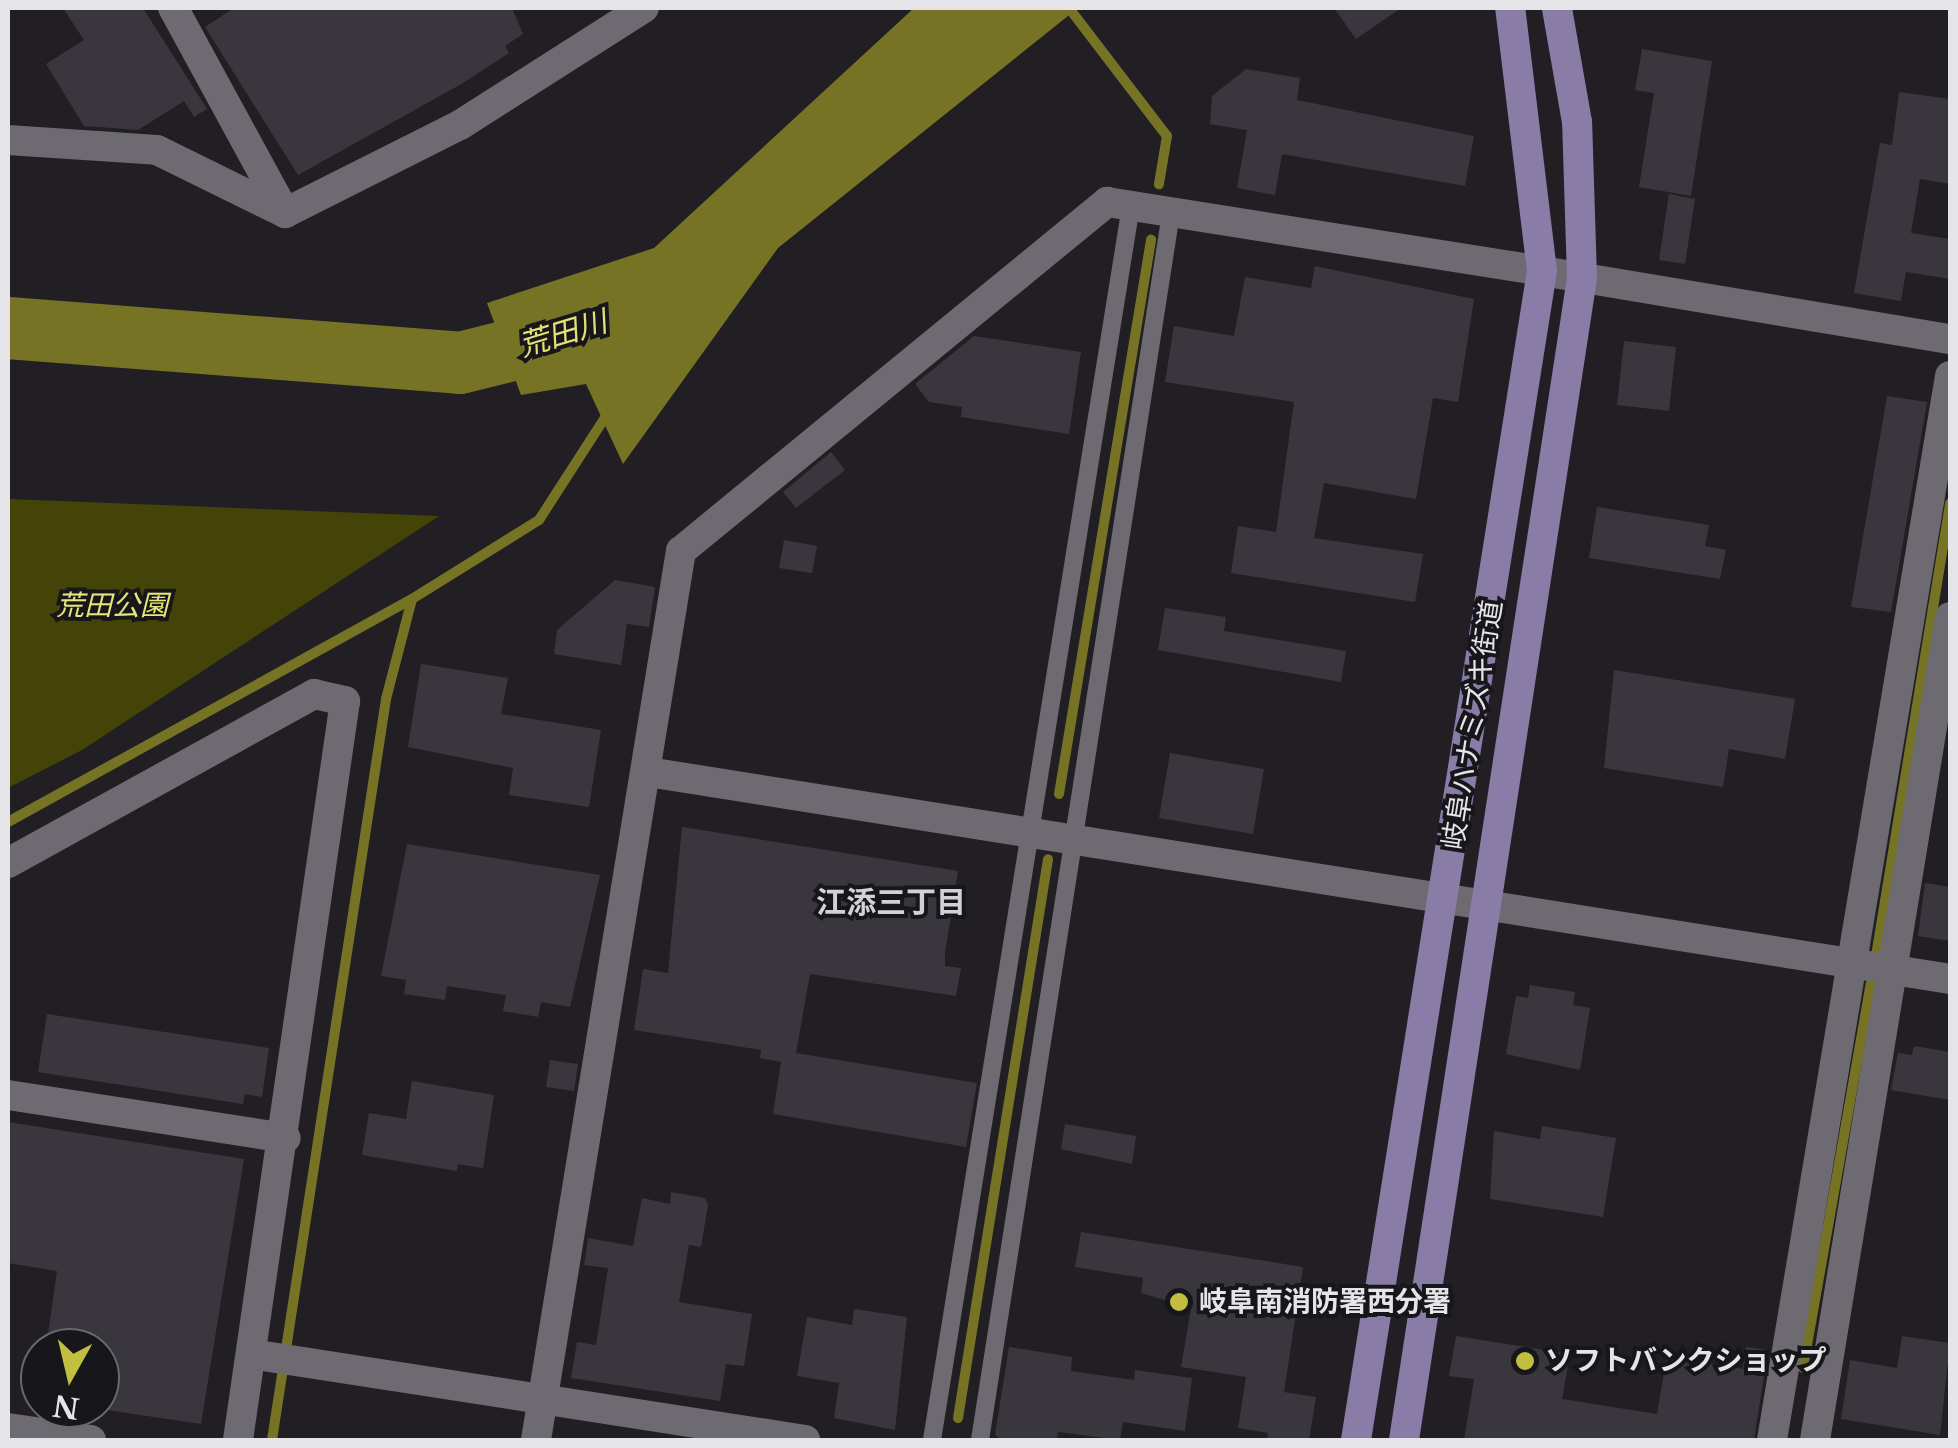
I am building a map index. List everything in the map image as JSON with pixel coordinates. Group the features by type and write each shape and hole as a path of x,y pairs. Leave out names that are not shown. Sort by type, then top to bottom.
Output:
{"main road":[{"name":"岐阜ハナミズキ街道","path":"1356,1440 1446,900 1542,271 1510,8"},
{"name":"岐阜ハナミズキ街道","path":"1404,1440 1582,278 1577,122 1557,8"}],"street":[{"path":"172,8 286,212"},
{"path":"286,212 460,125 644,8"},
{"path":"8,140 157,150 286,212"},
{"path":"536,1440 648,772 681,551 1107,202 1950,339"},
{"path":"1772,1440 1950,376"},
{"path":"1815,1440 1950,617"},
{"path":"8,863 314,694 345,702 257,1355 238,1440"},
{"path":"648,772 1950,979"},
{"path":"8,1095 286,1138"},
{"path":"257,1355 805,1440"},
{"path":"8,1428 91,1440"}],"lane":[{"path":"932,1440 1131,206"},
{"path":"980,1440 1171,213"}],"green space":[{"name":"荒田公園","path":"8,499 439,516 82,750 8,788"}],"water":[{"path":"914,8 1078,8 778,248 623,464 586,384 521,395 487,303 654,248"}],"building":[{"path":"63,8 143,8 207,109 194,117 184,101 138,130 84,126 46,64 84,40"},
{"path":"234,8 512,8 523,34 505,46 509,53 463,83 298,175 205,27"},
{"path":"1334,8 1401,8 1356,39"},
{"path":"1642,49 1712,61 1691,196 1639,187 1654,93 1635,90"},
{"path":"1246,69 1300,78 1297,100 1474,136 1465,186 1282,154 1275,195 1237,188 1247,130 1210,124 1212,96"},
{"path":"1899,92 1950,99 1950,184 1920,179 1911,233 1950,239 1950,279 1906,272 1901,301 1854,293 1880,143 1892,145"},
{"path":"1669,194 1695,199 1685,264 1659,260"},
{"path":"1315,266 1474,299 1458,402 1433,398 1416,499 1324,483 1314,538 1423,554 1415,602 1231,573 1238,526 1276,532 1294,402 1165,382 1174,326 1234,336 1245,277 1311,288"},
{"path":"974,336 1081,352 1069,434 961,417 962,407 929,402 915,384"},
{"path":"1624,341 1676,347 1669,411 1617,405"},
{"path":"1887,396 1927,402 1891,612 1851,607"},
{"path":"831,452 845,470 796,508 783,492"},
{"path":"1597,507 1709,525 1705,546 1726,550 1720,579 1589,558"},
{"path":"784,540 817,546 812,573 779,568"},
{"path":"615,580 655,587 649,627 627,624 621,665 554,654 557,630"},
{"path":"1165,608 1226,617 1224,631 1346,651 1341,682 1158,650"},
{"path":"421,664 508,678 501,714 601,730 589,807 509,795 513,768 408,747"},
{"path":"1614,670 1795,699 1785,759 1729,749 1723,787 1604,768"},
{"path":"1170,753 1264,769 1253,834 1159,818"},
{"path":"682,827 958,871 945,953 945,966 961,968 956,996 810,974 796,1053 977,1083 966,1147 773,1114 781,1062 760,1058 761,1050 634,1030 643,969 668,973"},
{"path":"407,844 600,875 570,1007 541,1002 538,1017 503,1011 506,995 447,986 445,1000 404,994 406,980 381,976"},
{"path":"1925,883 1950,887 1950,941 1918,936"},
{"path":"1530,985 1575,992 1573,1005 1590,1008 1580,1070 1506,1054 1516,996 1528,998"},
{"path":"47,1014 269,1048 262,1097 245,1094 243,1104 38,1072"},
{"path":"1914,1046 1950,1052 1950,1100 1891,1090 1898,1053 1912,1055"},
{"path":"550,1060 578,1064 574,1091 546,1087"},
{"path":"412,1081 494,1095 483,1168 458,1164 457,1171 362,1155 369,1113 406,1119"},
{"path":"8,1122 244,1159 201,1424 120,1412 120,1328 49,1328 57,1271 8,1263"},
{"path":"1065,1124 1136,1136 1132,1164 1061,1149"},
{"path":"1542,1126 1616,1138 1603,1217 1490,1199 1494,1131 1540,1139"},
{"path":"671,1192 705,1198 708,1205 701,1247 689,1245 679,1302 752,1314 744,1366 726,1364 720,1401 571,1378 577,1342 596,1345 608,1268 584,1265 588,1238 633,1246 642,1198 670,1204"},
{"name":"岐阜南消防署西分署","path":"1081,1232 1303,1267 1284,1392 1316,1397 1309,1440 1267,1440 1268,1433 1238,1428 1246,1377 1181,1367 1191,1308 1141,1293 1143,1278 1075,1267"},
{"path":"854,1309 907,1317 895,1430 834,1418 839,1383 797,1376 807,1317 852,1325"},
{"path":"1456,1336 1570,1354 1562,1399 1657,1414 1667,1356 1743,1369 1746,1347 1768,1350 1754,1440 1464,1440 1474,1379 1449,1376"},
{"path":"1902,1336 1950,1343 1940,1435 1841,1419 1850,1360 1897,1368"},
{"path":"1009,1347 1072,1357 1071,1371 1134,1380 1135,1370 1192,1378 1185,1431 1123,1422 1120,1440 1058,1432 1057,1440 1001,1440 995,1435"}],"waterway":[{"path":"1069,8 1167,136 1159,184"},
{"path":"1059,794 1151,240"},
{"name":"荒田川","path":"8,328 460,363 588,331"},
{"path":"8,822 412,599 539,520 610,410"},
{"path":"1876,956 1950,503"},
{"path":"272,1440 386,699 412,599"},
{"path":"958,1418 1048,859"},
{"path":"1803,1368 1871,984"}],"place":[{"name":"岐阜南消防署西分署","path":"1179,1302"},
{"name":"ソフトバンクショップ","path":"1525,1361"}],"district":[{"name":"江添三丁目","path":"891,903"}]}
